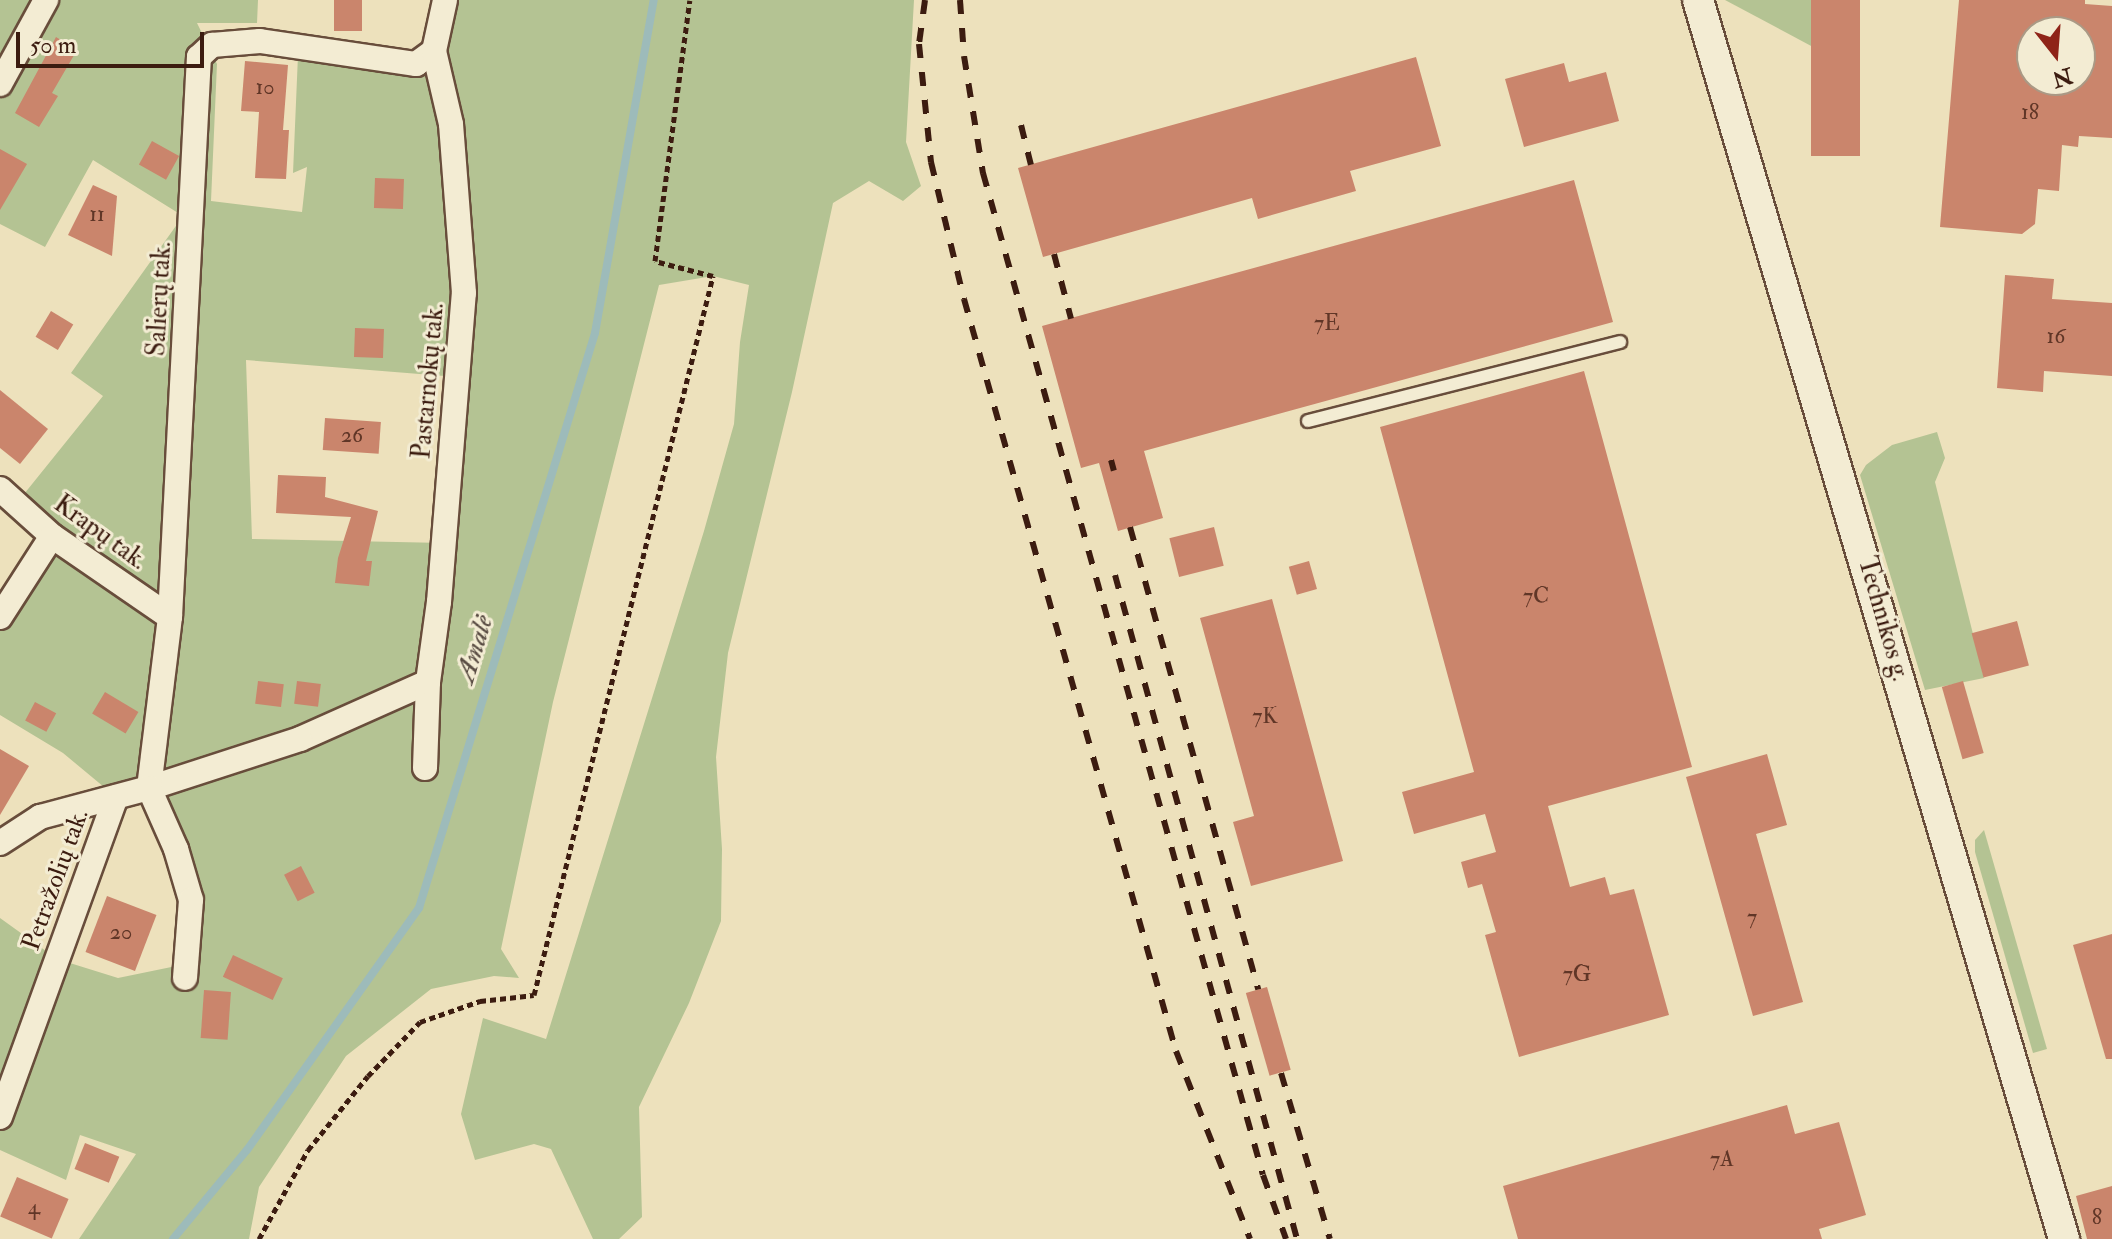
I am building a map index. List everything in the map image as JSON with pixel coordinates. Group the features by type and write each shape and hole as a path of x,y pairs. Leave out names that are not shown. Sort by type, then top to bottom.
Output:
{"street":[{"path":"0,84 46,0"},
{"name":"Pastarnokų tak.","path":"425,768 428,682 439,602 464,293 451,124 434,51 445,0"},
{"name":"Technikos g.","path":"1698,0 2064,1239"},
{"name":"Salierų tak.","path":"149,788 170,617 199,57 212,45 260,41 416,64 434,51"},
{"name":"Krapų tak.","path":"0,489 52,536 170,617"},
{"path":"0,617 52,536"},
{"path":"0,843 40,817 149,788 300,739 428,682"},
{"path":"149,788 176,849 191,900 185,978"},
{"name":"Petražolių tak.","path":"0,1117 116,797"}],"lane":[{"path":"1308,421 1620,342"}],"path":[{"path":"259,1239 308,1150 368,1076 420,1022 480,1001 534,995 713,276 655,261 690,0"}],"green space":[{"path":"0,0 258,0 257,23 197,23 217,64 211,201 302,212 307,167 293,173 298,55 438,72 445,0 914,0 906,142 921,186 903,201 869,181 833,203 792,392 728,653 716,757 722,849 721,921 689,1003 639,1107 642,1217 619,1239 593,1239 551,1149 534,1144 475,1160 461,1114 483,1018 546,1039 704,531 734,424 740,342 749,285 713,276 659,285 553,702 501,949 519,978 494,976 431,989 346,1056 259,1187 249,1239 79,1239 136,1154 80,1135 66,1180 0,1150 0,918 57,959 118,978 186,964 191,900 149,789 116,797 63,753 0,715 0,615 52,536 16,504 103,396 71,373 183,216 93,160 45,247 0,224","holes":["246,360 457,377 444,543 252,539"]},
{"path":"1725,0 1811,0 1828,55"},
{"path":"1937,432 1945,458 1935,482 1984,678 1925,690 1860,475 1866,465 1892,445"},
{"path":"1984,830 2047,1049 2033,1053 1975,852 1975,840"}],"building":[{"path":"334,0 362,0 362,31 334,31"},
{"path":"1811,0 1860,0 1860,156 1811,156"},
{"path":"1959,0 2085,0 2085,4 2112,6 2112,138 2079,136 2078,147 2062,145 2059,191 2038,189 2035,224 2022,234 1940,227"},
{"path":"56,37 77,50 52,93 58,96 39,127 15,113"},
{"path":"1416,57 1441,146 1350,171 1356,191 1258,219 1252,198 1043,257 1018,168"},
{"path":"245,61 288,65 283,130 289,130 286,179 255,178 259,112 241,111"},
{"path":"1564,63 1569,82 1606,72 1619,121 1524,147 1505,79"},
{"path":"152,141 179,156 166,180 139,165"},
{"path":"0,149 27,164 0,210"},
{"path":"375,178 404,179 403,209 374,208"},
{"path":"1574,180 1613,322 1144,451 1163,518 1118,531 1099,463 1081,468 1042,326"},
{"path":"93,185 117,196 112,256 68,235"},
{"path":"2005,275 2054,279 2052,299 2112,303 2112,376 2044,371 2043,392 1997,388"},
{"path":"51,311 73,324 58,350 36,337"},
{"path":"355,328 384,329 383,358 354,357"},
{"path":"1584,371 1692,767 1548,806 1570,887 1605,877 1610,895 1634,889 1669,1015 1519,1057 1485,935 1496,932 1482,884 1468,888 1461,862 1496,852 1485,814 1414,834 1402,792 1474,772 1380,427"},
{"path":"0,390 48,429 20,464 0,448"},
{"path":"325,418 381,422 379,454 323,450"},
{"path":"278,475 326,477 325,497 378,511 366,561 372,561 369,586 335,583 338,558 351,517 276,513"},
{"path":"1214,527 1224,566 1179,577 1169,538"},
{"path":"1309,561 1317,589 1297,595 1289,567"},
{"path":"1272,599 1343,861 1251,886 1233,822 1254,816 1200,618"},
{"path":"2017,621 2029,665 1984,678 1972,633"},
{"path":"258,681 284,684 281,707 255,704"},
{"path":"297,681 321,684 318,707 294,704"},
{"path":"1963,681 1984,753 1963,759 1942,687"},
{"path":"105,692 138,712 126,734 92,713"},
{"path":"35,702 56,713 46,732 25,721"},
{"path":"0,749 29,766 0,815"},
{"path":"1767,754 1787,825 1756,834 1803,1002 1753,1016 1686,777"},
{"path":"301,866 315,893 298,901 284,875"},
{"path":"107,896 156,915 135,971 85,952"},
{"path":"2112,934 2112,1059 2106,1059 2073,945"},
{"path":"233,955 283,978 273,1000 223,977"},
{"path":"1267,987 1291,1070 1270,1076 1246,993"},
{"path":"204,990 231,992 228,1040 201,1038"},
{"path":"1787,1105 1795,1134 1839,1122 1866,1215 1819,1229 1822,1239 1518,1239 1503,1186"},
{"path":"85,1143 119,1157 109,1183 75,1169"},
{"path":"17,1177 69,1199 52,1238 0,1217"},
{"path":"2112,1186 2112,1239 2087,1239 2076,1196"}],"waterway":[{"name":"Amalė","path":"173,1239 247,1150 419,908 595,333 654,0"}],"railway":[{"path":"925,0 919,44 931,162 964,299 1176,1051 1250,1239"},
{"path":"960,0 964,56 983,173 1263,1175 1286,1239"},
{"path":"1021,125 1031,165"},
{"path":"1054,254 1071,319"},
{"path":"1111,460 1114,471"},
{"path":"1130,527 1258,990"},
{"path":"1115,575 1297,1239"},
{"path":"1281,1073 1330,1239"}]}
